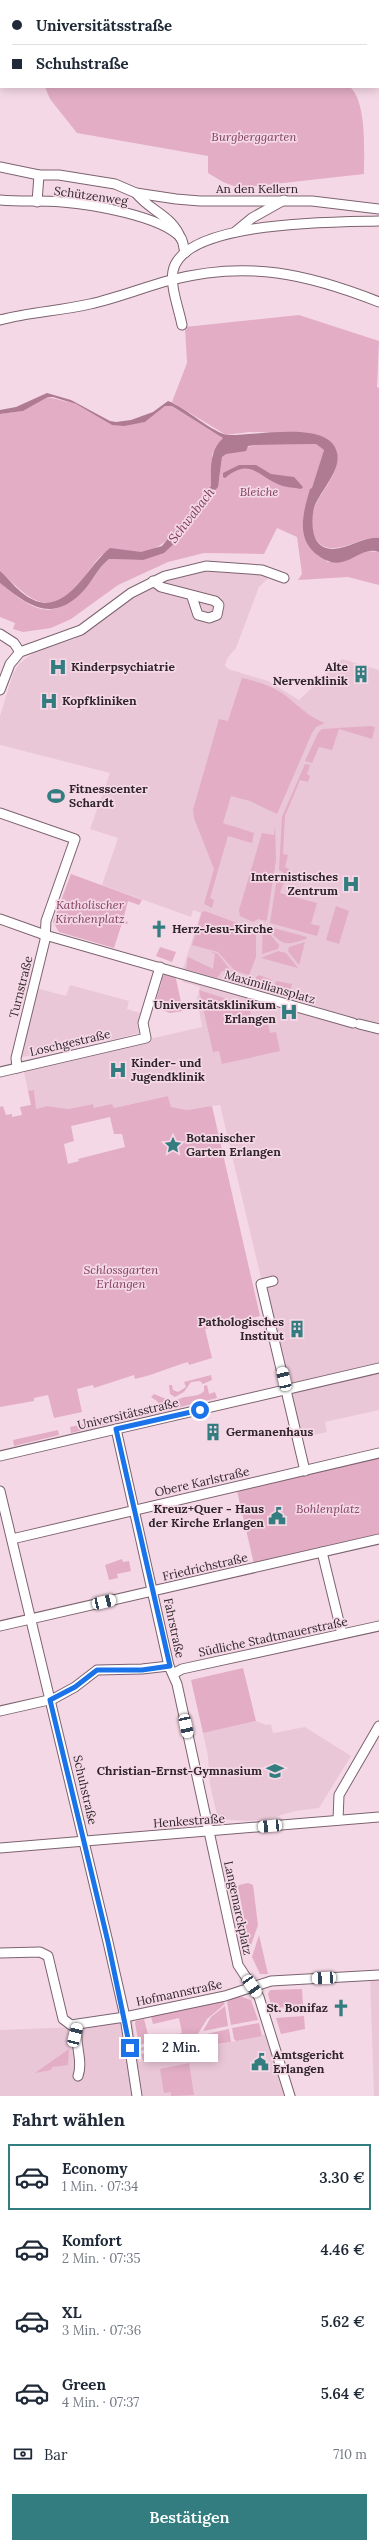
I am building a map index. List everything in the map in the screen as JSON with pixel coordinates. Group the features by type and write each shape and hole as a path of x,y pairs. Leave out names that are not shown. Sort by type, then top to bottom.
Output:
{"street":[{"name":"An den Kellern","path":"0,167 39,175 59,175 115,184 136,193 200,201 284,199 379,209"},
{"path":"37,202 39,175"},
{"name":"An den Kellern","path":"136,193 147,206 167,217 177,227 181,239"},
{"path":"235,232 252,218 284,199"},
{"name":"Schützenweg","path":"0,200 62,202 122,212 167,228 181,239"},
{"path":"182,324 173,280 176,262 185,253 212,239 235,232 297,222 379,221"},
{"path":"181,239 185,253"},
{"path":"0,320 91,304 173,280 235,271 283,273 330,283 379,302"},
{"path":"0,690 10,664 20,652 81,630 131,593 165,576 206,566 262,570 284,578"},
{"path":"165,576 167,589"},
{"path":"153,581 167,589 192,597"},
{"path":"0,634 14,643 20,652"},
{"path":"0,813 75,839 46,921 45,935"},
{"path":"0,919 45,935 160,967"},
{"name":"Turnstraße","path":"17,1068 16,1058 45,935"},
{"name":"Maximiliansplatz","path":"160,967 356,1024 379,1029"},
{"name":"Loschgestraße","path":"0,1072 146,1038 143,1023 160,967"},
{"path":"273,1281 261,1284 305,1471 379,1453"},
{"name":"Universitätsstraße","path":"0,1456 379,1368"},
{"name":"Fahrstraße","path":"116,1429 171,1670 177,1684 209,1831"},
{"name":"Obere Karlstraße","path":"12,1538 305,1471"},
{"name":"Schuhstraße","path":"0,1491 2,1508 12,1538 85,1842 125,2017 137,2096"},
{"path":"342,1634 322,1552 379,1540"},
{"name":"Friedrichstraße","path":"0,1626 322,1552"},
{"name":"Südliche Stadtmauerstraße","path":"0,1711 50,1700 75,1687 97,1670 182,1669 379,1626"},
{"path":"338,1820 339,1795 379,1726"},
{"name":"Henkestraße","path":"0,1848 379,1817"},
{"name":"Langemarckplatz","path":"209,1831 238,1965 259,1997 290,2096"},
{"path":"0,1953 40,1952 48,1956 63,2019 71,2025 78,2025 75,2035 79,2065 78,2076"},
{"name":"Hofmannstraße","path":"78,2025 125,2017 225,1996 271,1981 379,1975"}],"shaded area":[{"name":"Universitätsklinikum Erlangen","path":"204,569 271,575 259,587 236,648 228,657 225,665 228,669 268,681 299,700 342,659 379,670 379,1410 325,1422 327,1432 299,1438 220,1105 187,1110 171,1107 168,1096 114,1108 94,1108 92,1104 68,1109 47,1106 36,1109 34,1090 28,1091 24,1072 26,1067 202,1027 197,998 200,987 183,982 181,974 201,913 193,910 191,917 102,885 118,838 90,829 110,773 0,745 0,716 13,674 19,664 37,650 75,639 94,627 140,590 173,577"},
{"path":"70,985 129,1001 127,1009 140,1013 137,1024 139,1033 107,1041 106,1038 23,1057 20,1055 36,988 66,996"},
{"name":"Christian-Ernst-Gymnasium","path":"256,1721 266,1725 271,1724 273,1733 305,1727 351,1756 319,1808 295,1811 268,1819 247,1821 218,1819 210,1785 208,1756 203,1733"},
{"path":"379,1974 379,2096 374,2096 370,1975"},
{"path":"132,2018 139,2062 157,2058 158,2060 218,2047 218,2045 272,2033 291,2096 0,2096 0,2030 74,2027"}],"green space":[{"name":"Burgberggarten","path":"45,88 351,88 355,94 362,115 364,174 239,188 223,182 208,173 208,156 77,133 50,99"},
{"path":"299,315 379,341 377,387 379,388 379,538 367,539 343,547 331,548 324,547 319,543 313,532 313,512 334,474 337,459 336,449 302,433 249,432 226,435 172,402 187,363 185,327"},
{"path":"48,397 76,404 112,425 145,422 165,406 172,406 224,438 212,454 211,486 167,540 152,549 143,552 138,553 114,550 105,553 97,560 73,589 62,598 52,602 42,602 23,592 0,571 0,414 23,411"},
{"name":"Bleiche","path":"316,444 324,450 303,519 327,562 341,562 365,551 379,552 379,585 348,577 298,580 302,574 297,537 277,528 264,554 204,553 168,562 118,585 71,619 51,628 23,632 13,629 15,623 0,617 0,583 33,606 42,609 52,609 62,606 86,588 109,559 143,560 181,537 205,501 214,493 219,479 222,457 226,453 255,445"},
{"path":"242,678 252,680 277,690 307,713 325,723 316,727 312,733 277,814 250,801 231,796 223,823 254,833 252,843 228,836 210,898 214,900 212,908 204,904 214,869 194,818 193,810 219,719 228,721"},
{"path":"375,727 372,739 339,729 332,750 319,747 312,763 305,761 318,733 322,729"},
{"path":"305,764 310,765 307,774 310,776 308,782 300,780 285,816 283,854 288,855 285,867 289,869 280,893 317,903 311,924 320,926 317,936 270,923 277,877 284,873 279,870 282,817"},
{"path":"275,825 276,860 267,919 266,921 258,919 253,922 240,916 239,910 262,833 274,835"},
{"name":"Katholischer Kirchenplatz","path":"71,874 142,900 139,905 128,901 123,920 128,922 127,924 122,923 114,948 59,932 53,922"},
{"path":"336,906 349,911 339,944 326,940"},
{"path":"205,911 250,928 256,934 256,957 249,975 235,971 218,952 192,945 202,912"},
{"path":"263,926 279,945 278,949 262,954"},
{"path":"266,926 307,937 306,939 292,943 283,942 275,937"},
{"path":"305,942 299,965 288,951 289,947"},
{"path":"160,947 176,952 172,962 156,956"},
{"path":"210,951 218,954 232,972 222,971 217,978 186,969 188,957 213,969 215,954"},
{"path":"278,951 286,953 298,968 261,958"},
{"path":"166,973 173,975 176,979 183,1011 170,1013 154,1007 162,981 160,979"},
{"path":"259,975 272,980 269,992 255,989 256,977"},
{"path":"276,981 292,984 288,998 272,993"},
{"path":"199,990 252,1007 249,1018 268,1023 270,1033 276,1032 280,1051 222,1064 219,1051 213,1052"},
{"name":"Schlossgarten Erlangen","path":"34,1090 36,1109 47,1106 68,1109 93,1104 94,1108 112,1104 114,1108 168,1096 171,1107 187,1110 212,1106 260,1316 205,1329 212,1358 189,1365 188,1362 135,1379 134,1375 94,1388 93,1385 77,1389 82,1412 54,1418 48,1395 34,1398 34,1401 0,1407 0,1107 3,1106 6,1115 12,1114 12,1117 22,1115 20,1107 31,1105 28,1091","holes":["110,1117 114,1134 122,1134 125,1147 78,1159 79,1161 68,1164 64,1144 74,1141 71,1126"]},
{"path":"211,1375 212,1380 203,1384 200,1381 191,1382 184,1392 175,1397 170,1394 169,1385 172,1385 173,1390 178,1392 186,1387 184,1382"},
{"path":"207,1385 209,1394 215,1392 217,1398 176,1408 174,1404 177,1400 201,1394 204,1391 204,1386"},
{"path":"154,1394 166,1399 171,1410 143,1416 144,1412 161,1408 157,1401 151,1397"},
{"path":"96,1417 97,1421 112,1420 113,1423 71,1433 70,1427 94,1422 93,1418"},
{"path":"58,1430 59,1435 14,1446 13,1440"},
{"name":"Bohlenplatz","path":"379,1458 379,1536 254,1564 237,1491"},
{"path":"122,1559 123,1562 129,1561 131,1571 117,1574 118,1578 109,1580 105,1565"},
{"path":"243,1668 256,1721 203,1733 191,1680"},
{"path":"248,1883 253,1885 258,1925 250,1948 238,1887 239,1885"},
{"path":"259,1935 268,1974 260,1974 252,1957"},
{"path":"302,1989 303,2006 272,2008 268,1994 270,1990"},
{"path":"234,1997 242,1997 251,2000 258,2020 231,2025 227,2002"},
{"path":"223,2001 225,2004 207,2019 196,2037 140,2051 140,2048 157,2044 156,2039 182,2033 179,2018 153,2024 151,2016"},
{"path":"225,2006 228,2026 203,2031 211,2017"},
{"path":"304,2016 305,2029 281,2034 276,2018"},
{"path":"144,2019 150,2042 139,2045 135,2023 136,2021"},
{"path":"259,2023 262,2036 236,2041 234,2039 232,2028"},
{"path":"229,2029 231,2042 218,2044 218,2047 158,2061 157,2058 143,2061 141,2054 198,2041 202,2035"},
{"path":"69,2049 68,2065 52,2067 51,2070 35,2073"},
{"path":"189,2063 194,2095 171,2096 171,2092 164,2093 160,2069"}],"water":[{"name":"Schwabach","path":"47,393 71,400 110,421 116,422 131,420 153,412 168,401 215,430 228,435 298,432 312,433 323,437 332,443 337,451 338,459 336,468 314,508 312,519 313,531 317,542 321,546 333,549 346,547 366,539 379,538 379,552 364,552 347,561 339,563 327,561 319,556 311,550 306,542 303,517 310,489 312,488 324,450 316,444 248,446 246,451 226,454 222,457 218,487 205,501 181,537 164,553 143,560 109,559 99,569 86,588 74,599 63,606 53,609 32,605 0,583 0,571 25,595 39,602 51,602 62,598 73,590 110,548 141,552 162,546 211,486 211,466 213,454 218,443 223,438 172,406 165,406 145,422 124,426 112,425 76,404 53,397 48,397 23,411 0,414 0,410 16,407"},
{"path":"239,465 256,465 271,474 294,477 303,487 301,489 283,486 254,470 248,469 241,469 225,478 223,477 223,473"}],"place":[{"name":"Kinderpsychiatrie","path":"58,667"},
{"name":"Alte Nervenklinik","path":"361,674"},
{"name":"Kopfkliniken","path":"49,701"},
{"name":"Fitnesscenter Schardt","path":"56,796"},
{"name":"Internistisches Zentrum","path":"351,884"},
{"name":"Herz-Jesu-Kirche","path":"159,929"},
{"name":"Universitätsklinikum Erlangen","path":"289,1012"},
{"name":"Kinder- und Jugendklinik","path":"118,1070"},
{"name":"Botanischer Garten Erlangen","path":"173,1145"},
{"name":"Pathologisches Institut","path":"297,1329"},
{"name":"Germanenhaus","path":"213,1432"},
{"name":"Kreuz+Quer - Haus der Kirche Erlangen","path":"277,1516"},
{"name":"Christian-Ernst-Gymnasium","path":"275,1771"},
{"name":"St. Bonifaz","path":"341,2008"},
{"name":"Amtsgericht Erlangen","path":"260,2062"}],"route":[{"path":"130,2048 125,2017 89,1856 50,1700 80,1684 91,1673 97,1670 142,1670 170,1666 152,1581 116,1429 200,1410"}]}
